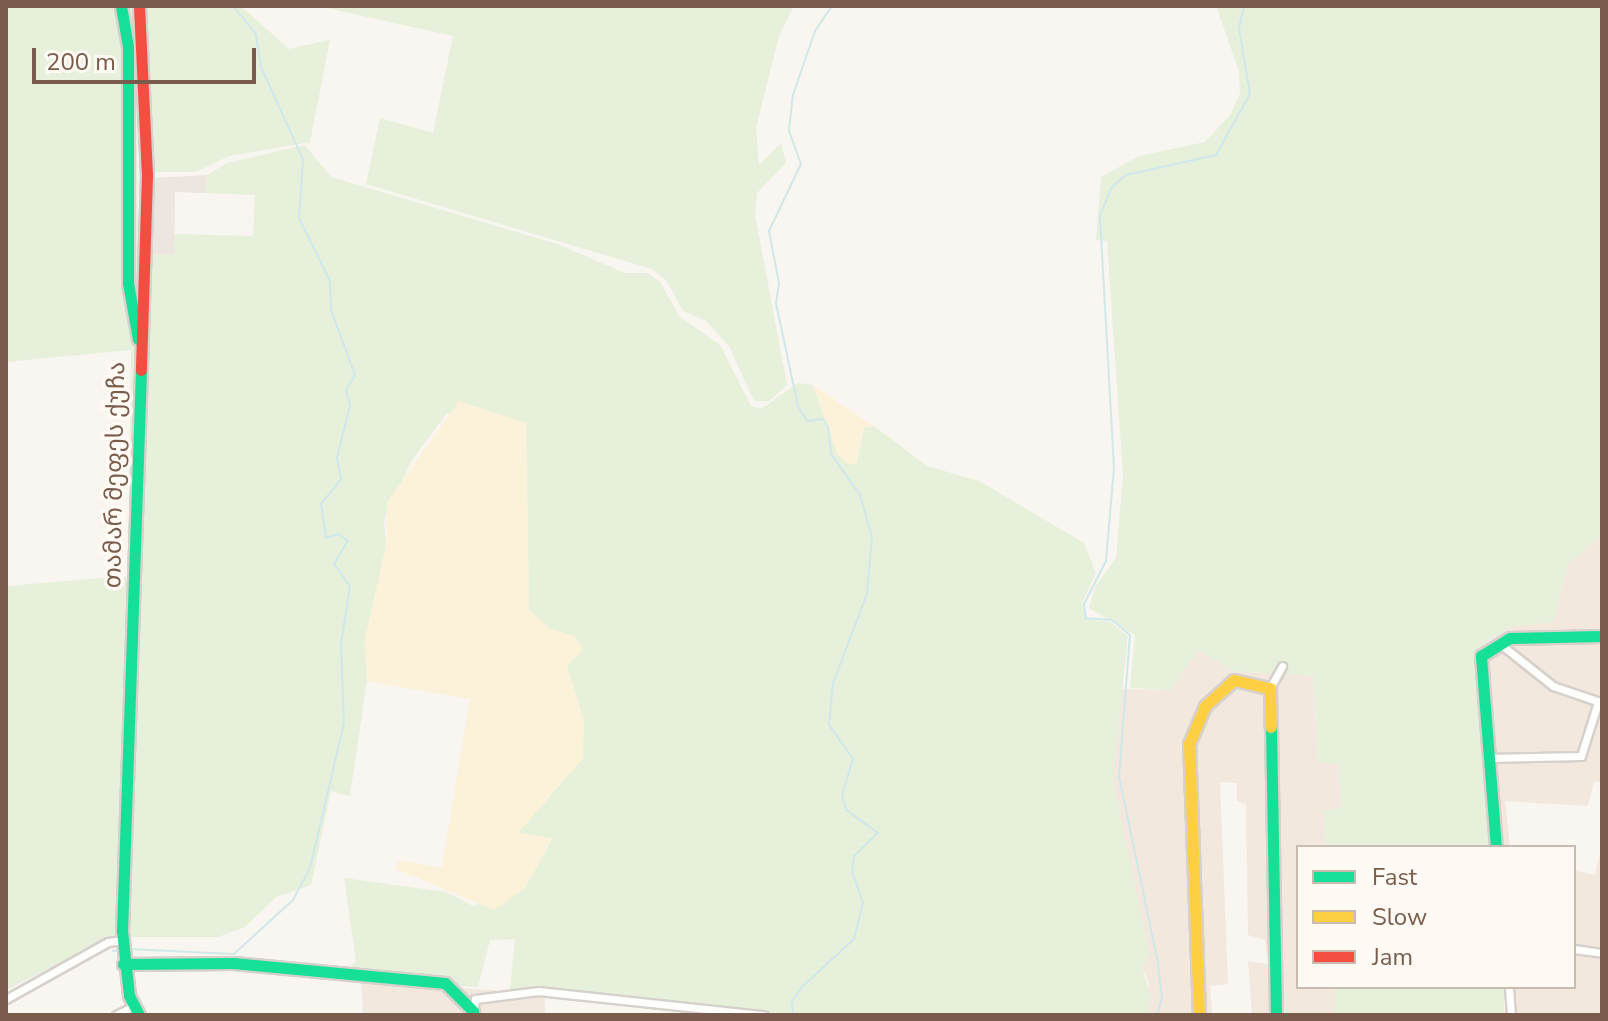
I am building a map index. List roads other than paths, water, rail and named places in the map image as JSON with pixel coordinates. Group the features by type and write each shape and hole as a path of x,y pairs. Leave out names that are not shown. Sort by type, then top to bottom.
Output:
{"street":[{"path":"121,6 128,47 128,283 140,348"},
{"name":"თამარ მეფეს ქუჩა","path":"137,1011 123,951 147,175 139,6"},
{"path":"1496,845 1479,678 1481,656 1499,643 1562,634 1602,636"},
{"path":"1487,758 1581,756 1600,702 1553,686 1499,643"},
{"path":"1276,1015 1270,688 1282,666"},
{"path":"1199,1015 1192,728 1234,680 1270,688"},
{"path":"6,999 108,942 123,951 445,983 473,1013"},
{"path":"1576,949 1602,953"},
{"path":"1509,989 1511,1015"},
{"path":"473,1013 475,999 538,991 764,1015"},
{"path":"116,1015 137,1011"}],"waterway":[{"path":"128,949 234,954 293,900 310,868 344,723 341,644 350,586 334,564 348,541 338,534 326,538 321,504 341,479 337,458 350,405 346,390 355,375 331,310 330,281 299,218 303,159 261,67 256,34 233,6"},
{"path":"793,1015 792,1001 803,986 854,939 863,903 852,871 854,856 878,833 846,810 842,795 853,759 829,725 833,683 867,594 872,537 860,495 831,454 828,427 823,419 807,421 798,406 776,303 779,283 769,231 801,164 789,131 793,95 815,31 832,6"},
{"path":"1157,1015 1162,998 1158,963 1119,777 1130,635 1112,620 1086,618 1084,604 1106,561 1114,468 1100,216 1112,187 1126,175 1216,155 1250,94 1239,28 1244,6"},
{"path":"113,951 121,950"}]}
